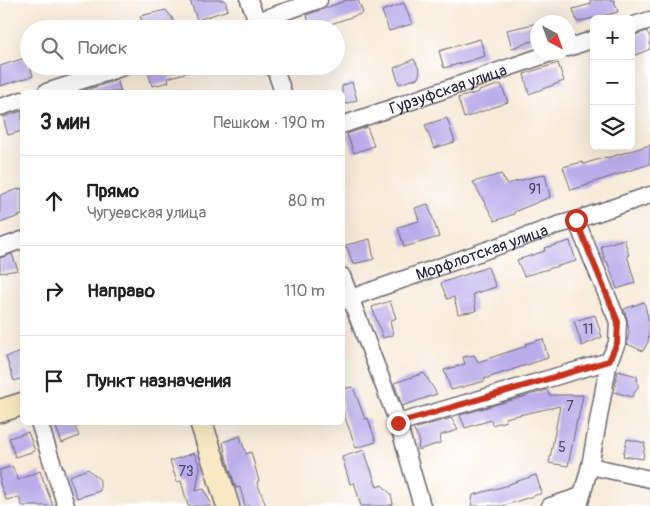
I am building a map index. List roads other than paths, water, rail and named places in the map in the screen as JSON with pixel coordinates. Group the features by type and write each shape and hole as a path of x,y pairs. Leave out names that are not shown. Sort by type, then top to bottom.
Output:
{"street":[{"path":"249,0 252,20"},
{"path":"268,20 319,0"},
{"path":"635,25 650,20"},
{"path":"575,46 590,40"},
{"name":"Гурзуфская улица","path":"345,124 531,60"},
{"path":"52,90 99,75"},
{"path":"277,75 283,90"},
{"path":"0,107 20,101"},
{"name":"Морфлотская улица","path":"347,300 558,225 650,195"},
{"path":"550,506 580,501 590,466 609,361 617,343 618,322 576,220"},
{"path":"0,248 20,241"},
{"path":"347,300 398,423 422,506"},
{"path":"398,423 609,361"},
{"path":"0,411 20,405"},
{"path":"40,425 66,506"},
{"path":"202,425 228,506"},
{"path":"590,466 650,479"}]}
